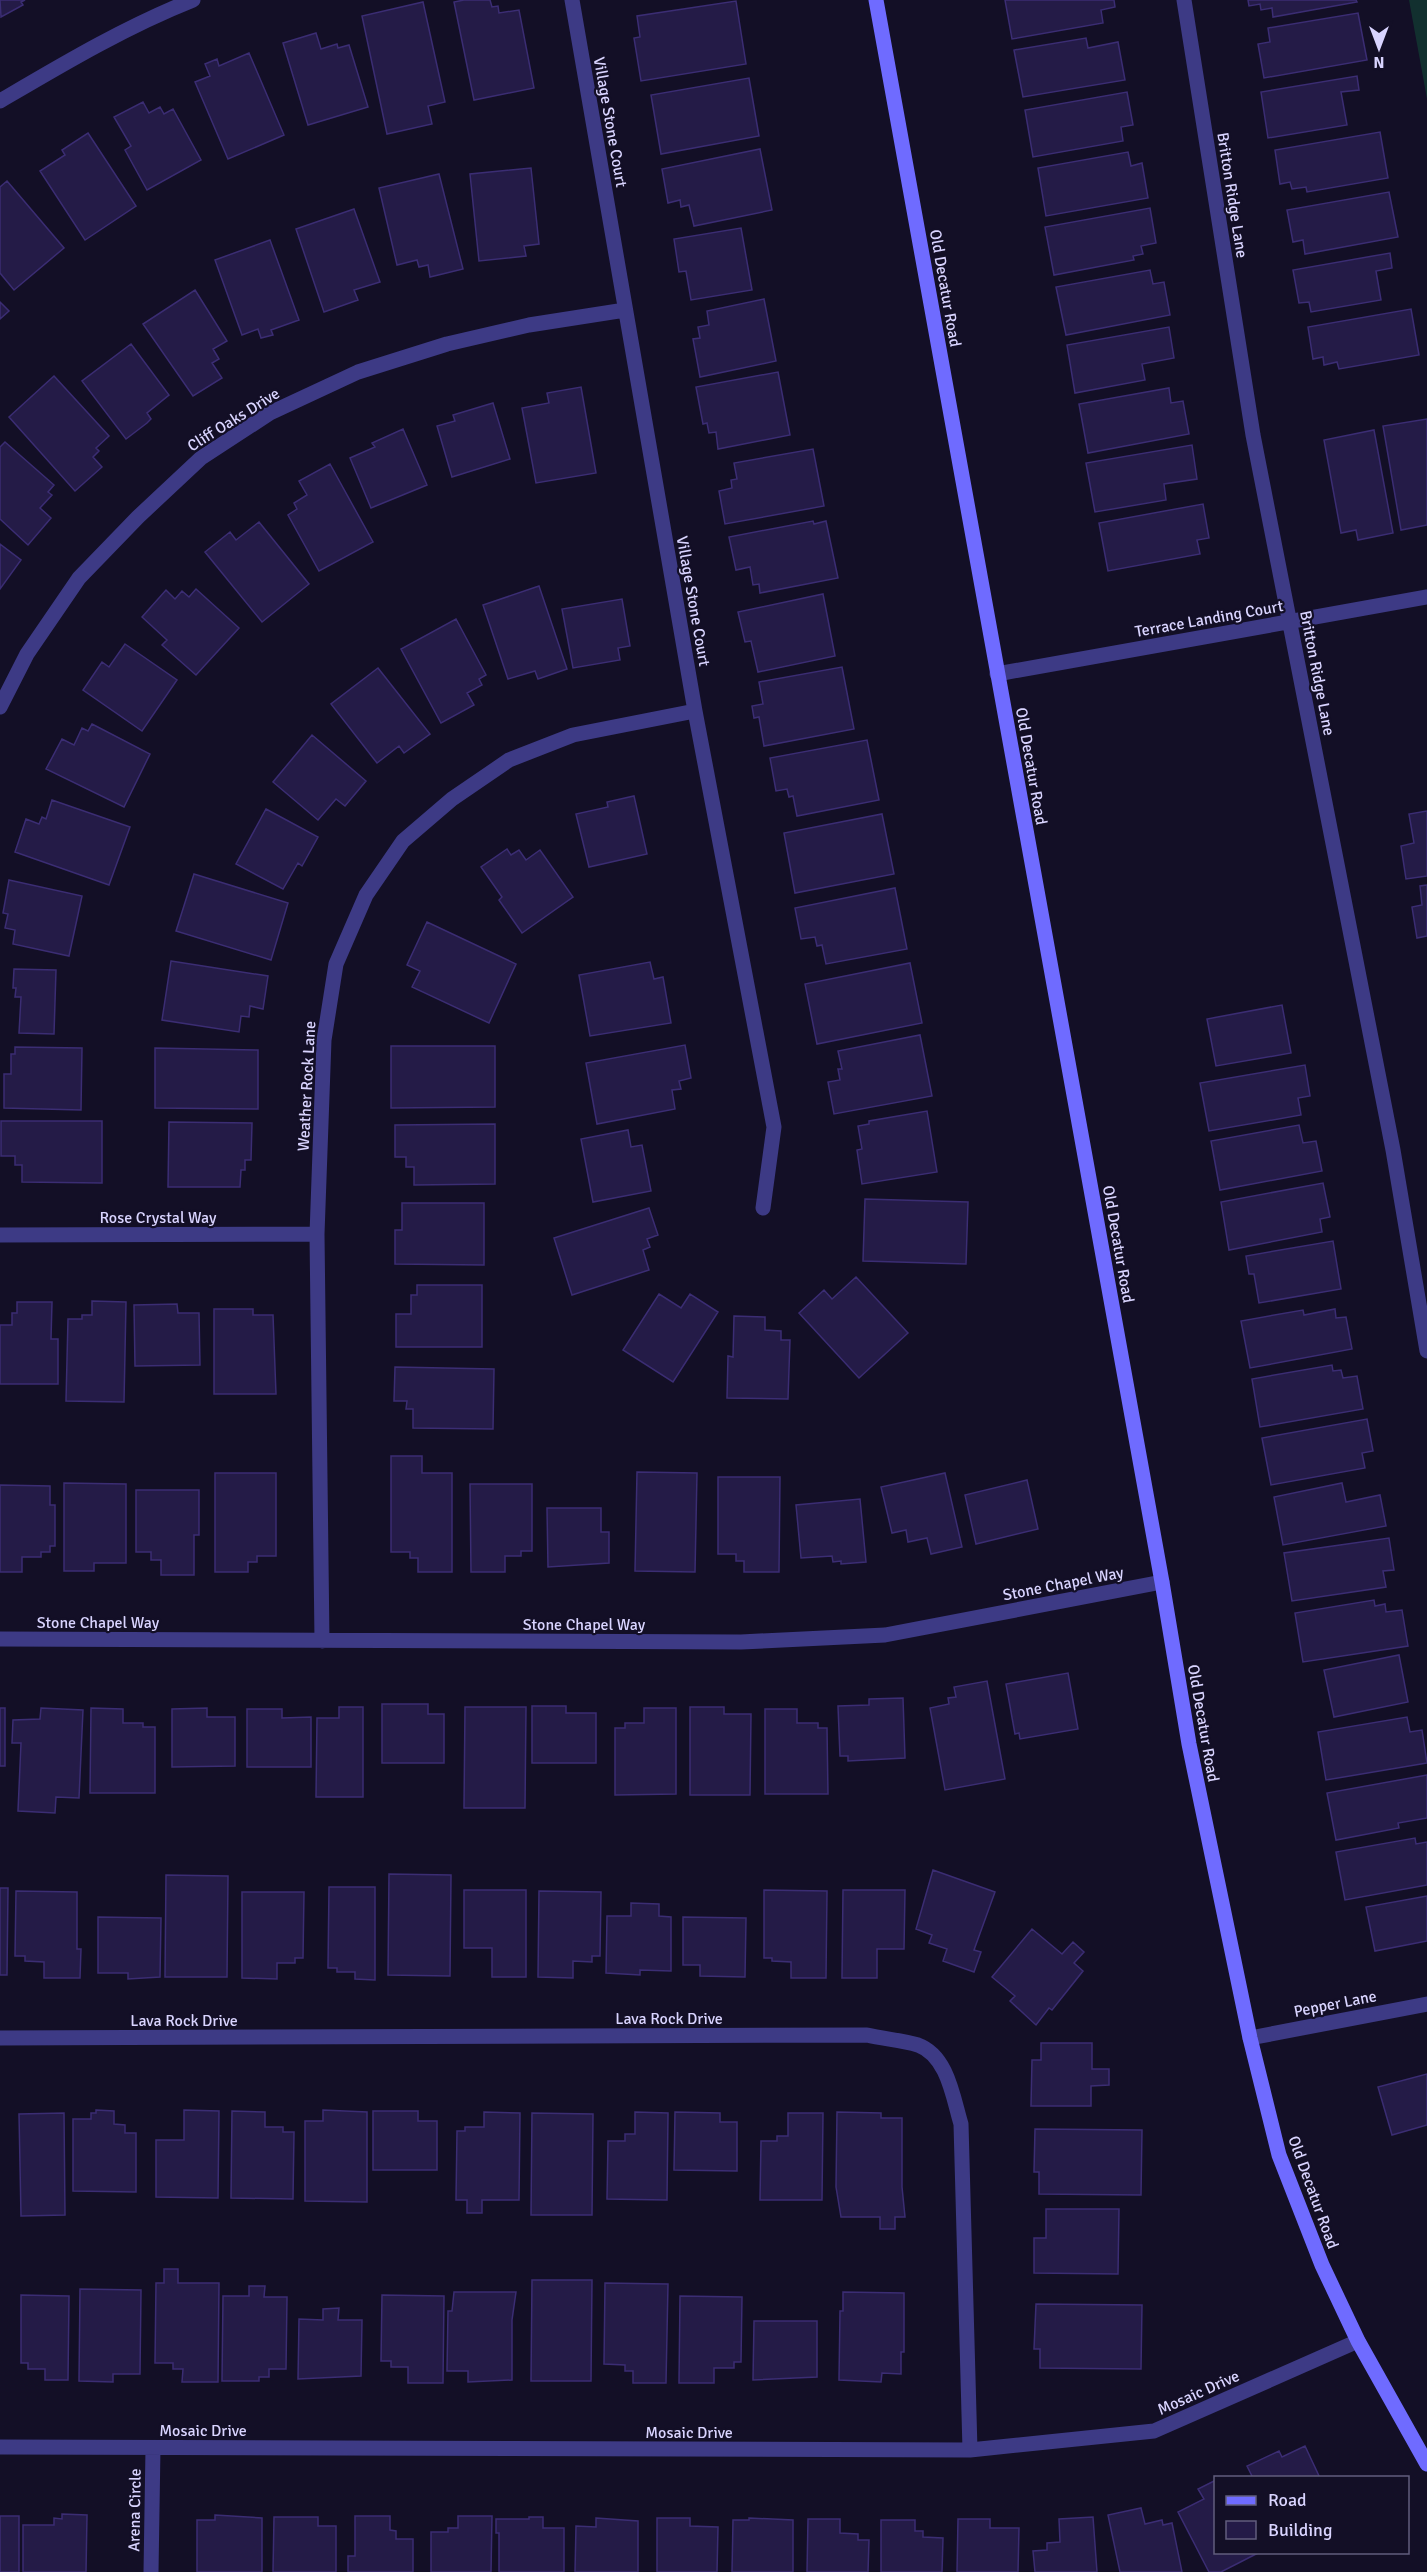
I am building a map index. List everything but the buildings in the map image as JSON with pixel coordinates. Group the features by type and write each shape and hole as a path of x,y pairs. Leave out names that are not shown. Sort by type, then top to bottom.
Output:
{"street":[{"path":"0,101 82,52 161,13 193,0"},
{"name":"Village Stone Court","path":"572,0 694,711 774,1128 763,1208"},
{"name":"Old Decatur Road","path":"876,0 1162,1582 1188,1744 1250,2038 1279,2156 1322,2265 1358,2341 1427,2464"},
{"name":"Britton Ridge Lane","path":"1184,0 1253,435 1393,1150 1427,1351"},
{"name":"Cliff Oaks Drive","path":"0,707 27,654 80,578 138,517 201,458 270,413 358,372 447,344 529,325 625,310"},
{"name":"Terrace Landing Court","path":"998,674 1427,597"},
{"name":"Weather Rock Lane","path":"322,1641 316,1234 324,1040 336,964 366,895 403,841 452,799 509,760 573,735 694,711"},
{"name":"Rose Crystal Way","path":"0,1235 316,1234"},
{"name":"Stone Chapel Way","path":"0,1640 741,1642 885,1635 1162,1582"},
{"name":"Pepper Lane","path":"1250,2038 1427,2004"},
{"name":"Lava Rock Drive","path":"0,2038 867,2036 919,2045 938,2058 961,2124 970,2451"},
{"name":"Mosaic Drive","path":"0,2447 970,2451 1154,2431 1358,2341"},
{"name":"Arena Circle","path":"151,2572 153,2448"}],"green space":[{"path":"1409,0 1427,0 1427,99"}]}
